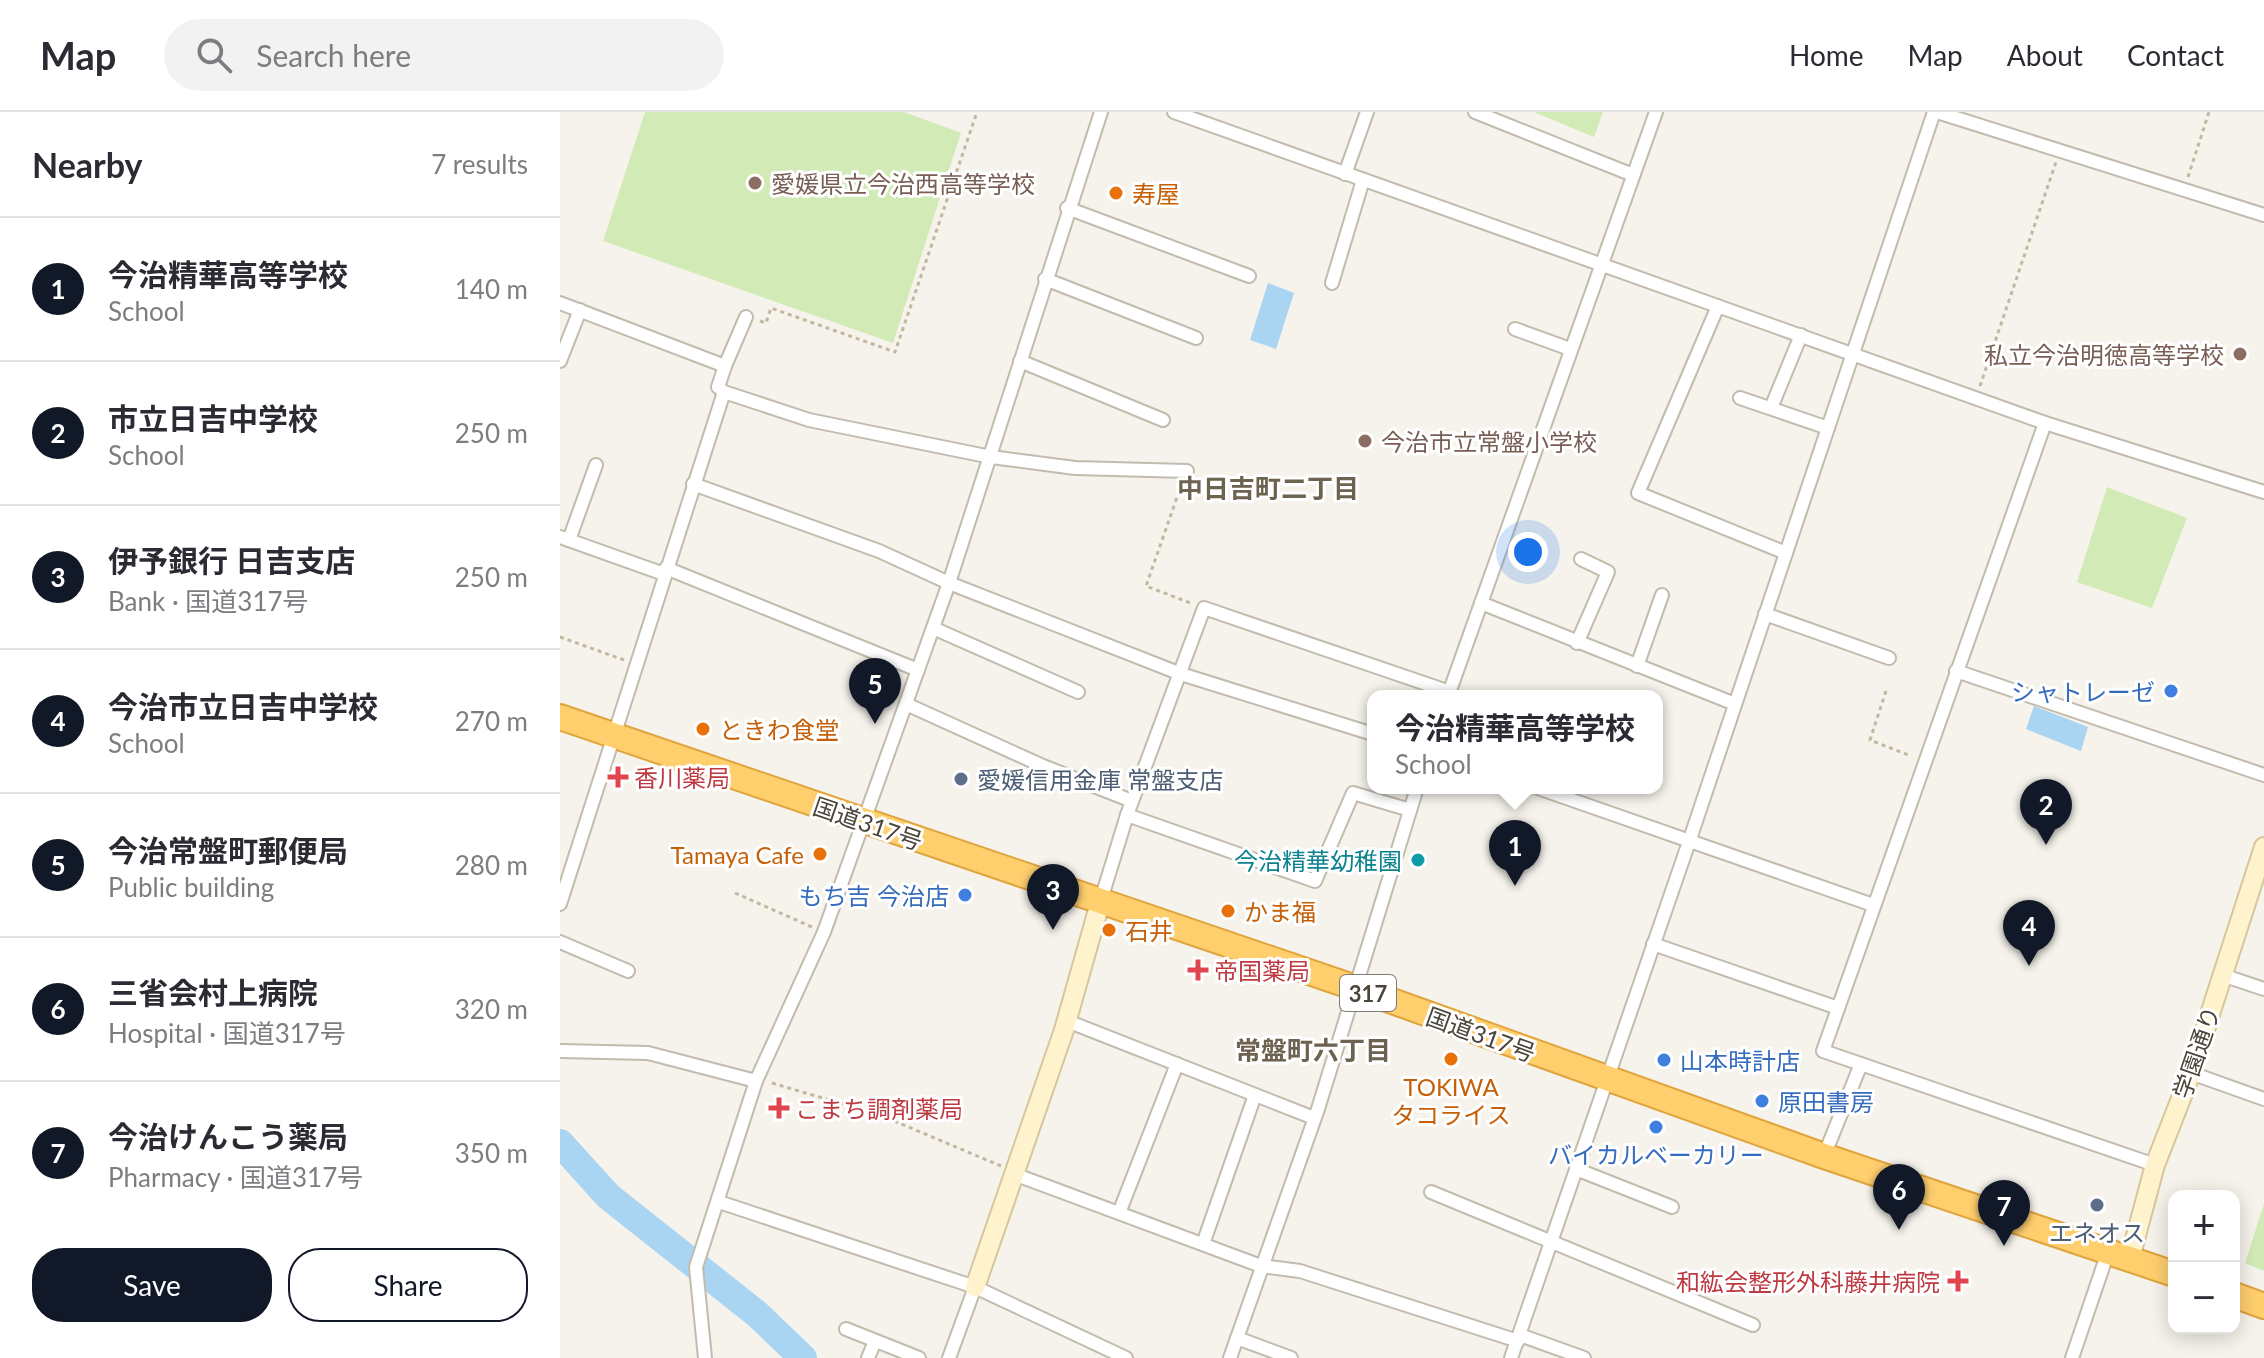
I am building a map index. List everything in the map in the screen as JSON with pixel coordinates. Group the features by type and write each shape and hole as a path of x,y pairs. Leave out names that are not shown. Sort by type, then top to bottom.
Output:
{"highway":[{"name":"国道317号","path":"560,717 1353,987 1824,1156 2168,1272"},
{"path":"2240,1297 2264,1306"}],"street":[{"path":"705,1358 696,1267 756,1081 824,932 949,583 1067,208 1101,112"},
{"path":"1174,112 2045,423 2264,492"},
{"path":"1345,174 1367,112"},
{"path":"1475,112 1633,175"},
{"path":"1450,690 1656,112"},
{"path":"1511,1358 1935,112 2264,215"},
{"path":"1332,283 1363,180"},
{"path":"1067,208 1249,276"},
{"path":"1045,279 1196,338"},
{"path":"560,303 725,366"},
{"path":"1718,306 1638,493 1786,553"},
{"path":"560,361 580,310"},
{"path":"746,317 718,387 724,392 809,420 991,457 1075,468 1187,471"},
{"path":"1515,329 1570,349"},
{"path":"1771,408 1801,335"},
{"path":"1020,361 1163,420"},
{"path":"560,904 724,392"},
{"path":"1740,398 1828,428"},
{"path":"2045,423 1823,1051 2155,1165"},
{"path":"596,465 565,538 665,571 918,670"},
{"path":"693,484 879,551 949,583 1181,674 1367,732"},
{"path":"1577,643 1608,572 1581,559"},
{"path":"1637,666 1662,595"},
{"path":"1481,603 1735,704"},
{"path":"949,1358 1067,1021 1127,815 1204,608 1438,690"},
{"path":"1765,614 1889,658"},
{"path":"933,628 1078,692"},
{"path":"1956,671 2264,775"},
{"path":"906,704 1043,766 1132,801"},
{"path":"1127,815 1315,881 1353,793 1410,810"},
{"path":"1230,1358 1314,1118 1415,794"},
{"path":"1556,794 1873,905"},
{"name":"学園通り","path":"2119,1255 2191,1073 2264,847"},
{"path":"560,942 628,971"},
{"path":"1653,944 1838,1008"},
{"path":"2222,975 2264,989"},
{"path":"1067,1021 1314,1118"},
{"path":"560,1051 648,1053 756,1081"},
{"path":"1119,1213 1177,1064"},
{"path":"1824,1156 1861,1064"},
{"path":"2191,1073 2264,1099"},
{"path":"1203,1244 1255,1095"},
{"path":"1576,1169 1672,1207"},
{"path":"1015,1173 1261,1266 1300,1271 1584,1358"},
{"path":"1431,1192 1753,1325"},
{"path":"719,1202 975,1287 1126,1358"},
{"path":"2072,1358 2119,1255"},
{"path":"846,1329 919,1358"},
{"path":"1237,1338 1291,1358"},
{"path":"868,1358 875,1341"}],"path":[{"path":"746,317 766,323 771,308 895,352 977,112"},
{"path":"2184,191 2209,112"},
{"path":"1977,398 2059,151"},
{"path":"1187,471 1146,586 1204,608"},
{"path":"560,637 636,664"},
{"path":"1886,691 1870,740 1924,761"},
{"path":"735,893 824,932"},
{"path":"756,1081 830,1097 1015,1173"}],"green space":[{"name":"愛媛県立今治西高等学校","path":"645,112 904,112 961,133 893,343 603,241"},
{"path":"1534,112 1603,112 1594,137"},
{"path":"2107,487 2187,518 2152,608 2077,582"},
{"path":"2264,1204 2264,1271 2245,1263"}],"water":[{"path":"1268,283 1294,293 1276,349 1250,340"},
{"path":"2034,706 2088,727 2081,751 2026,729"}],"waterway":[{"path":"560,1143 608,1196 757,1314 803,1358"}],"place":[{"name":"愛媛県立今治西高等学校","path":"755,183"},
{"name":"寿屋","path":"1116,193"},
{"name":"私立今治明徳高等学校","path":"2240,354"},
{"name":"今治市立常盤小学校","path":"1365,441"},
{"name":"シャトレーゼ","path":"2171,691"},
{"name":"今治常盤町郵便局","path":"875,724"},
{"name":"ときわ食堂","path":"703,729"},
{"name":"香川薬局","path":"618,777"},
{"name":"愛媛信用金庫 常盤支店","path":"961,779"},
{"name":"市立日吉中学校","path":"2046,845"},
{"name":"Tamaya Cafe","path":"820,854"},
{"name":"今治精華幼稚園","path":"1418,860"},
{"name":"今治精華高等学校","path":"1515,886"},
{"name":"もち吉 今治店","path":"965,895"},
{"name":"かま福","path":"1228,911"},
{"name":"伊予銀行 日吉支店","path":"1053,930"},
{"name":"石井","path":"1109,930"},
{"name":"今治市立日吉中学校","path":"2029,966"},
{"name":"帝国薬局","path":"1198,970"},
{"name":"TOKIWA タコライス","path":"1451,1059"},
{"name":"山本時計店","path":"1664,1060"},
{"name":"原田書房","path":"1762,1101"},
{"name":"こまち調剤薬局","path":"779,1108"},
{"name":"バイカルベーカリー","path":"1656,1127"},
{"name":"エネオス","path":"2097,1205"},
{"name":"三省会村上病院","path":"1899,1230"},
{"name":"今治けんこう薬局","path":"2004,1246"},
{"name":"和紘会整形外科藤井病院","path":"1958,1281"}],"district":[{"name":"中日吉町二丁目","path":"1268,488"},
{"name":"常盤町六丁目","path":"1313,1050"}]}
